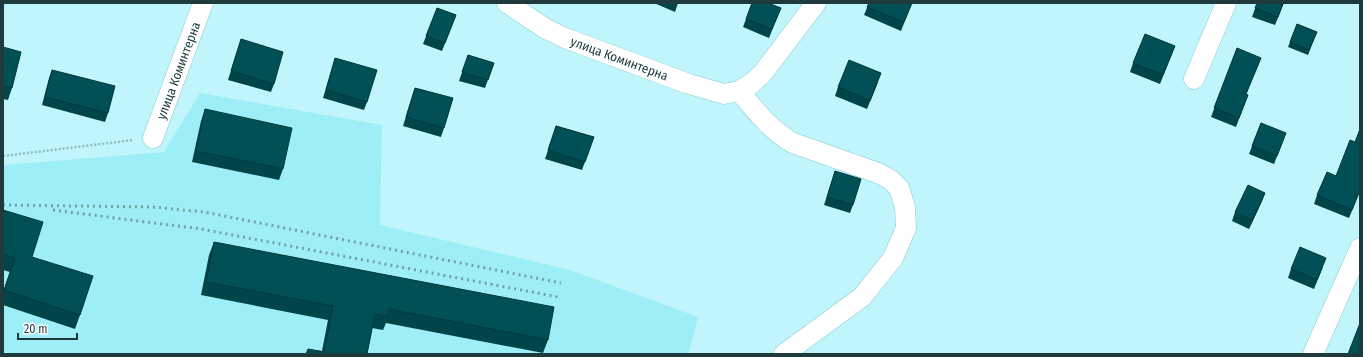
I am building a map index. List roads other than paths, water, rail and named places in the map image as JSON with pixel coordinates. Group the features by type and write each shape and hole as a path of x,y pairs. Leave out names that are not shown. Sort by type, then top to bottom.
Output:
{"street":[{"name":"улица Коминтерна","path":"153,138 203,3"},
{"name":"улица Коминтерна","path":"507,3 546,30 565,38 689,84 724,94 739,91"},
{"path":"784,354 862,297 893,258 906,228 906,207 899,188 891,180 878,173 787,140 770,127 739,91 751,84 762,74 816,3"},
{"path":"1194,79 1226,3"},
{"path":"1313,354 1360,248"}],"railway":[{"path":"3,205 153,207 204,212 561,283"},
{"path":"53,210 201,229 558,297"}]}
